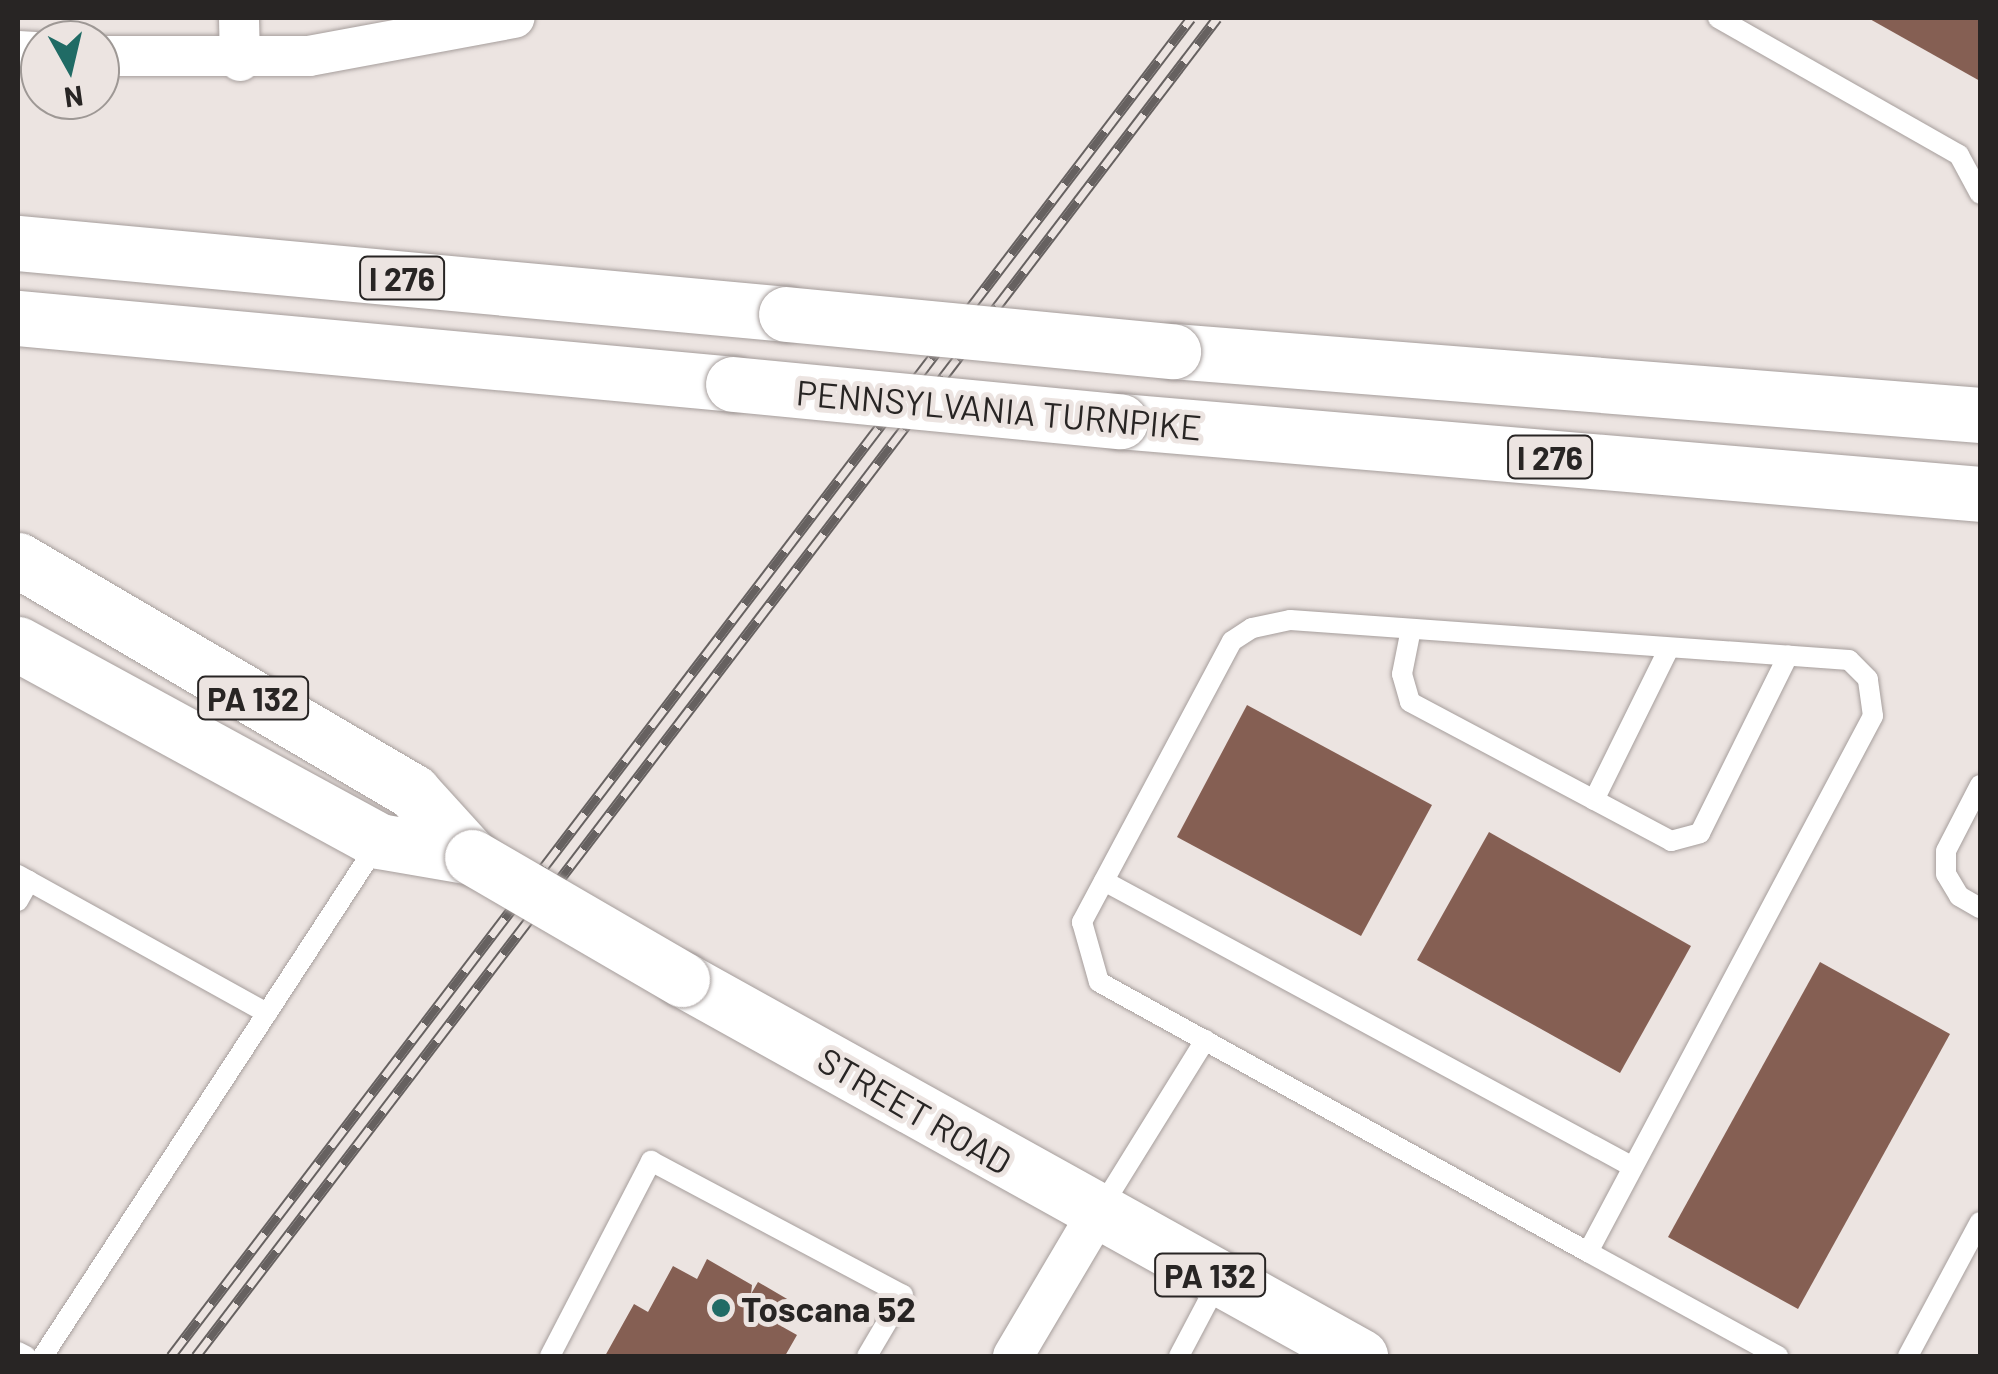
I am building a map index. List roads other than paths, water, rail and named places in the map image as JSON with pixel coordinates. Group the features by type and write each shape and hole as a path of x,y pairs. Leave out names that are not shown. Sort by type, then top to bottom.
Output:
{"main road":[{"name":"PENNSYLVANIA TURNPIKE","path":"18,243 1173,351 1980,415"},
{"name":"PENNSYLVANIA TURNPIKE","path":"18,318 1120,421 1980,494"},
{"name":"STREET ROAD","path":"18,560 413,792 472,857 1097,1214 1358,1356"},
{"name":"STREET ROAD","path":"18,644 380,841 472,857"}],"street":[{"path":"238,18 240,61"},
{"path":"120,57 240,61 383,47 515,18"},
{"path":"1013,1356 1097,1214"}],"lane":[{"path":"1718,18 1960,155 1980,194"},
{"path":"1588,1252 1873,716 1868,679 1849,660 1290,620 1232,640 1082,922 1099,982 1588,1252 1778,1356"},
{"path":"1411,629 1402,674 1410,702 1671,841 1700,833 1788,656"},
{"path":"1594,800 1668,648"},
{"path":"1980,785 1946,851 1946,874 1959,896 1980,908"},
{"path":"43,1356 380,841"},
{"path":"18,901 23,878 267,1013"},
{"path":"1104,881 1632,1166"},
{"path":"1097,1214 1205,1040"},
{"path":"550,1356 651,1161 902,1294 866,1356"},
{"path":"1908,1356 1980,1222"},
{"path":"1178,1356 1219,1280"},
{"path":"18,1352 26,1356"}],"railway":[{"path":"171,1356 1191,18"},
{"path":"196,1356 1217,18"}],"place":[{"name":"Toscana 52","path":"721,1308"}]}
